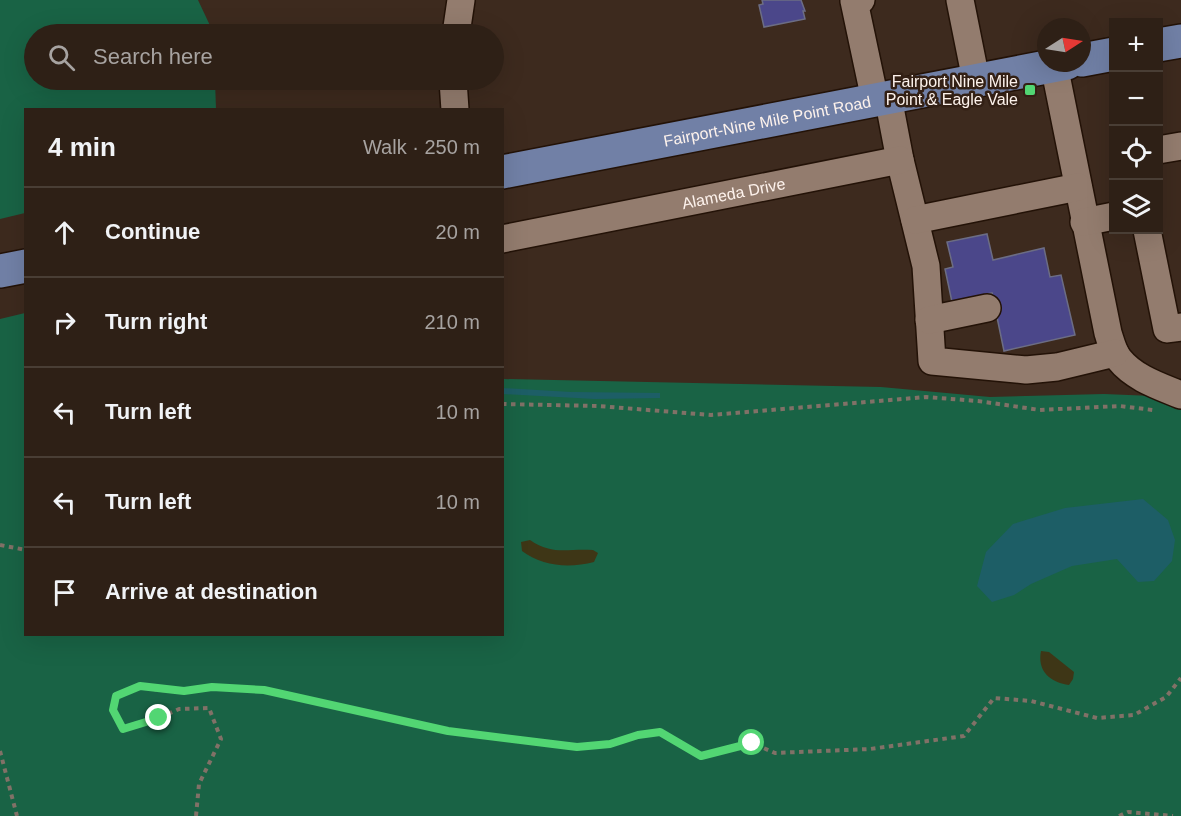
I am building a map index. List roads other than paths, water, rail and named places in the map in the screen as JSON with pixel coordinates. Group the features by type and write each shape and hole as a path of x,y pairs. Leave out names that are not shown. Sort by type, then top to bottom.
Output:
{"main road":[{"path":"1163,44 1181,41"},
{"name":"Fairport-Nine Mile Point Road","path":"1091,58 1109,55"},
{"name":"Fairport-Nine Mile Point Road","path":"504,172 1037,69"},
{"path":"0,271 24,266"}],"street":[{"path":"457,24 461,0"},
{"path":"856,0 881,99 900,160 926,266 932,361 1026,370 1057,367 1115,354"},
{"path":"960,0 976,80"},
{"path":"1069,72 1078,188 1108,333 1115,354 1120,361 1143,379 1181,394"},
{"path":"454,90 455,108"},
{"path":"1163,149 1181,146"},
{"name":"Alameda Drive","path":"504,239 900,160"},
{"path":"915,220 1078,188"},
{"path":"1084,222 1109,217"},
{"path":"1148,234 1167,329 1181,327"},
{"path":"929,320 987,308"}],"water":[{"path":"504,388 660,393 660,398 595,399 504,394"},
{"path":"1143,499 1168,520 1175,540 1172,561 1154,581 1138,582 1117,559 1072,566 1031,584 1014,595 992,602 977,586 986,552 1013,524 1065,508"}],"place":[{"name":"Fairport Nine Mile Point & Eagle Vale","path":"1030,90"}]}
